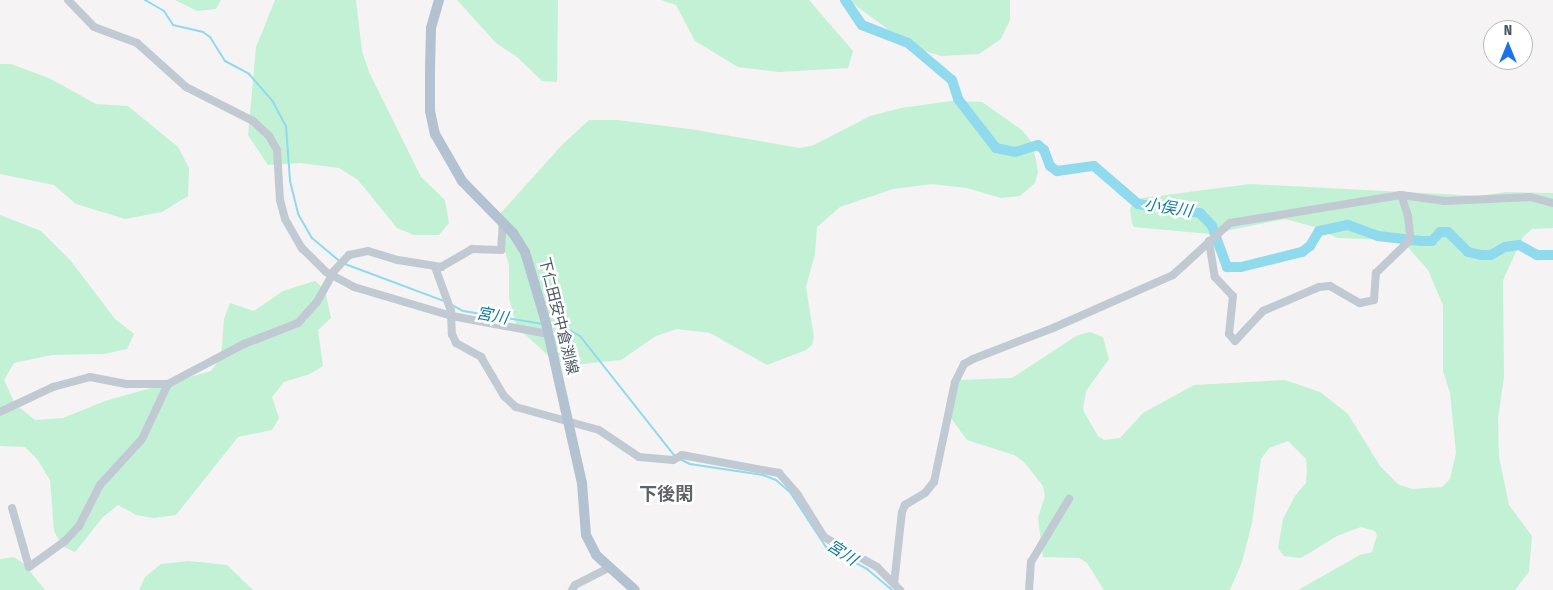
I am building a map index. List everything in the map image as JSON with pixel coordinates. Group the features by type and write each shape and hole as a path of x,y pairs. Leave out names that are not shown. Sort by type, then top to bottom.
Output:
{"main road":[{"name":"下仁田安中倉渕線","path":"439,0 432,28 430,70 430,110 435,134 462,182 503,224 525,252 547,327 582,483 586,535 596,555 635,590"}],"street":[{"path":"68,0 94,27 137,43 186,87 246,117 269,136 277,150 280,200 285,219 302,248 333,273 354,286 451,313 547,327"},
{"path":"1209,241 1215,277 1233,296 1229,334 1235,341 1263,311 1319,287 1330,286 1357,302 1374,300 1376,273 1408,242 1410,235 1408,216 1401,195"},
{"path":"898,588 902,512 905,505 925,493 934,482 949,405 964,364 1157,284 1182,269 1209,241 1230,223 1401,195 1445,201 1530,197 1553,204"},
{"path":"0,412 53,388 90,378 127,384 168,384 244,344 298,323 317,302 333,273 349,255 368,251 398,260 426,262 435,267 446,265 472,249 501,250 503,224"},
{"path":"435,267 448,302 451,313 452,334 456,343 481,357 504,396 516,407 609,435 639,457 677,458 755,466 779,473 798,495 824,537 877,568 898,588"},
{"path":"12,508 29,567 65,541 79,526 100,485 142,439 168,384"},
{"path":"1029,590 1031,562 1068,498"},
{"path":"572,590 575,585 609,568"}],"green space":[{"path":"175,0 221,0 216,9 197,11"},
{"path":"275,0 356,0 362,51 369,72 421,177 445,200 449,223 439,235 414,235 397,228 358,180 339,168 300,163 268,165 248,135 256,47"},
{"path":"457,0 558,0 557,82 542,81 517,57 496,43"},
{"path":"661,0 809,0 853,51 848,68 779,72 738,67 695,41 676,5"},
{"path":"848,0 1010,0 1010,20 1001,39 979,54 941,56 912,47"},
{"path":"0,64 11,64 49,78 96,104 128,106 178,147 189,168 188,196 162,212 125,219 76,204 54,185 0,174"},
{"path":"951,101 982,102 1022,130 1031,141 1036,160 1038,172 1035,183 1020,196 1001,198 967,188 932,184 893,189 840,207 817,227 815,254 806,287 814,337 812,345 806,350 767,365 710,333 677,329 656,336 621,360 573,365 553,360 517,327 509,298 509,265 498,230 499,215 562,145 589,120 617,120 690,129 800,148 814,145 870,116 901,108"},
{"path":"1250,184 1480,196 1506,192 1553,193 1553,228 1532,229 1523,237 1503,280 1504,377 1498,418 1499,457 1509,505 1532,536 1529,572 1515,590 1298,590 1360,555 1372,552 1377,535 1375,531 1361,527 1337,536 1301,558 1284,556 1278,548 1283,519 1295,496 1306,483 1307,469 1306,459 1288,441 1269,448 1261,459 1252,523 1242,562 1230,590 1104,590 1087,563 1079,558 1043,557 1038,518 1045,496 1043,486 1023,461 1014,455 967,440 945,410 950,386 958,380 1012,378 1076,336 1090,332 1103,337 1109,359 1086,391 1083,410 1098,436 1104,440 1120,438 1143,413 1194,385 1285,380 1320,392 1348,414 1380,466 1398,484 1412,489 1442,487 1450,479 1456,453 1450,393 1443,371 1443,305 1428,270 1406,245 1397,240 1337,238 1315,227 1285,219 1210,234 1134,227 1132,223 1130,209 1135,199"},
{"path":"0,215 41,231 71,261 115,319 134,334 127,349 104,354 52,355 14,363 4,380 15,404 35,420 63,418 105,401 211,371 221,357 224,319 230,303 254,311 283,291 315,281 325,290 331,318 318,330 323,366 310,374 284,382 272,397 279,418 272,430 238,437 176,515 154,518 136,515 118,505 103,517 75,552 62,546 54,531 50,480 37,459 25,447 0,446"},
{"path":"14,557 23,563 45,590 0,590 0,559"},
{"path":"189,561 227,565 253,590 139,590 145,577 161,564"}],"waterway":[{"name":"宮川","path":"145,0 164,11 173,25 203,32 210,37 225,61 249,74 273,102 286,126 290,181 298,214 312,238 339,261"},
{"name":"小俣川","path":"845,0 862,25 908,43 952,80 958,99 996,148 1015,152 1038,145 1044,150 1050,166 1057,171 1094,166 1138,204 1200,213 1212,226 1227,267 1241,267 1302,252 1310,246 1319,231 1348,225 1378,236 1421,241 1432,241 1440,232 1448,232 1468,252 1481,255 1491,255 1505,247 1519,245 1537,255 1553,255"},
{"name":"宮川","path":"345,264 444,301"},
{"name":"宮川","path":"450,304 463,311 543,324"},
{"name":"宮川","path":"550,325 566,328 580,336 674,455"},
{"name":"宮川","path":"680,459 690,464 763,475 776,480 790,492 826,547 867,569 892,590"}],"district":[{"name":"下後閑","path":"666,494"}]}
